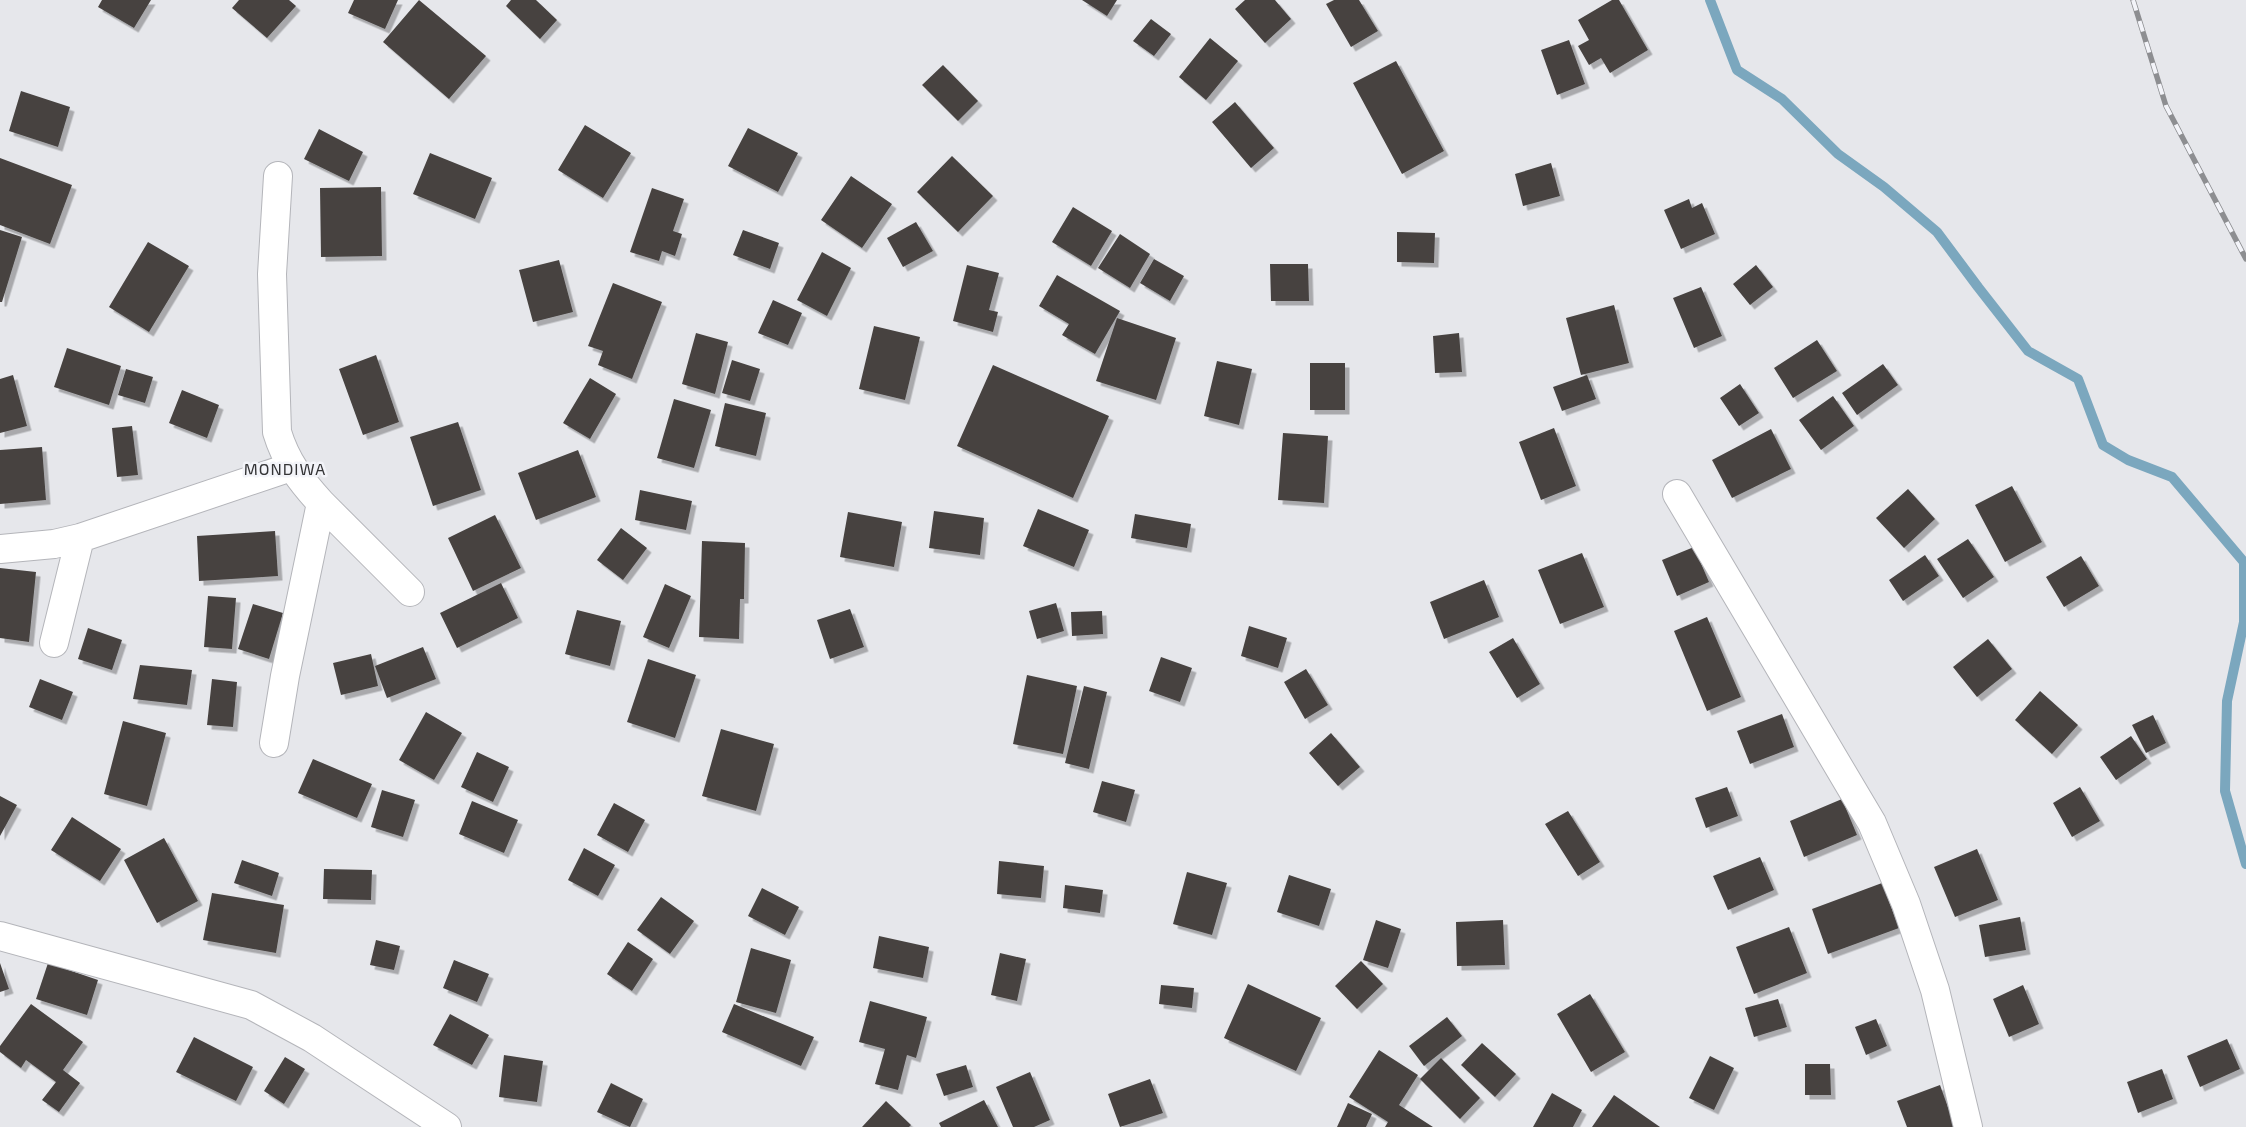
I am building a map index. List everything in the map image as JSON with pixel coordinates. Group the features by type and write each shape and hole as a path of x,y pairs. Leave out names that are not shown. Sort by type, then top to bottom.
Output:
{"street":[{"path":"278,176 272,274 275,413 277,432 282,450 291,467 321,503 410,592"},
{"path":"0,549 54,544 80,538 291,467"},
{"path":"1677,494 1872,823 1906,904 1935,990 1968,1127"},
{"path":"274,743 285,676 321,503"},
{"path":"54,643 80,538"},
{"path":"0,936 251,1005 312,1038 447,1127"}],"building":[{"path":"102,0 151,0 134,28 98,7"},
{"path":"239,0 289,0 296,6 267,38 232,8"},
{"path":"354,0 398,0 385,29 348,13"},
{"path":"419,0 486,56 449,99 383,42"},
{"path":"511,0 536,0 557,20 540,39 506,6"},
{"path":"1082,0 1117,0 1107,16"},
{"path":"1245,0 1275,0 1291,19 1265,43 1235,9"},
{"path":"1334,0 1359,0 1378,31 1351,47 1326,4"},
{"path":"1612,0 1619,0 1648,50 1610,73 1601,58 1589,65 1578,46 1589,40 1578,20"},
{"path":"1151,19 1171,34 1154,56 1133,41"},
{"path":"1210,38 1238,61 1206,100 1179,77"},
{"path":"1569,40 1585,84 1557,95 1541,50"},
{"path":"1396,61 1444,151 1402,174 1353,83"},
{"path":"943,65 978,101 958,121 922,85"},
{"path":"21,91 70,107 58,147 9,131"},
{"path":"1235,102 1274,148 1251,168 1212,122"},
{"path":"585,125 631,153 603,198 558,170"},
{"path":"748,128 798,153 778,192 728,166"},
{"path":"319,129 363,152 349,181 304,159"},
{"path":"430,153 492,178 475,219 413,194"},
{"path":"952,156 993,196 958,232 917,192"},
{"path":"0,158 72,185 50,244 0,225"},
{"path":"1551,163 1560,196 1523,206 1515,174"},
{"path":"851,176 892,204 862,248 821,220"},
{"path":"381,187 382,256 321,257 320,188"},
{"path":"652,188 684,199 673,231 682,234 675,256 662,251 659,261 630,252"},
{"path":"1689,199 1692,208 1702,203 1715,234 1681,249 1664,210"},
{"path":"1073,207 1112,231 1091,266 1052,242"},
{"path":"916,222 933,251 903,267 887,238"},
{"path":"0,230 22,237 2,302 0,302"},
{"path":"743,230 779,243 770,269 733,255"},
{"path":"1397,232 1435,233 1434,263 1397,262"},
{"path":"1120,234 1150,254 1130,288 1098,268"},
{"path":"148,242 189,266 149,332 109,307"},
{"path":"822,252 851,268 827,316 797,300"},
{"path":"1154,259 1184,276 1170,301 1140,283"},
{"path":"559,260 573,312 533,322 519,270"},
{"path":"1270,264 1308,264 1309,301 1271,301"},
{"path":"967,265 999,273 989,310 998,312 993,332 953,321"},
{"path":"1756,265 1773,287 1750,305 1733,284"},
{"path":"1057,275 1120,311 1095,354 1062,335 1069,324 1039,306"},
{"path":"613,283 662,302 632,379 598,365 603,351 588,346"},
{"path":"1701,287 1722,336 1694,348 1673,298"},
{"path":"773,300 802,313 788,345 758,333"},
{"path":"1614,305 1629,363 1581,375 1566,318"},
{"path":"1117,318 1176,338 1156,400 1096,381"},
{"path":"874,326 920,337 905,400 859,389"},
{"path":"696,333 728,342 715,394 682,384"},
{"path":"1459,333 1462,372 1435,373 1433,336"},
{"path":"1817,340 1837,371 1793,398 1774,368"},
{"path":"67,348 121,366 109,405 54,387"},
{"path":"376,355 399,422 363,435 339,369"},
{"path":"732,360 760,369 750,401 722,393"},
{"path":"1217,361 1252,369 1239,425 1204,416"},
{"path":"1310,363 1345,363 1345,410 1310,410"},
{"path":"1883,364 1898,385 1857,415 1842,393"},
{"path":"993,365 1109,416 1073,498 957,446"},
{"path":"126,369 153,377 145,403 118,395"},
{"path":"13,375 27,426 0,433 0,379"},
{"path":"1587,375 1596,399 1562,411 1553,387"},
{"path":"590,378 616,394 590,439 563,423"},
{"path":"1740,384 1759,413 1739,426 1720,398"},
{"path":"182,390 219,405 207,438 169,423"},
{"path":"1833,396 1854,426 1821,450 1799,420"},
{"path":"674,399 711,410 694,468 657,458"},
{"path":"725,403 766,413 756,456 715,446"},
{"path":"458,422 481,490 433,506 410,437"},
{"path":"132,426 138,475 117,477 112,428"},
{"path":"1554,428 1576,486 1541,500 1519,442"},
{"path":"1771,429 1791,469 1732,498 1712,460"},
{"path":"1283,433 1328,436 1324,503 1278,500"},
{"path":"42,447 46,500 0,504 0,450"},
{"path":"578,450 596,497 536,520 518,473"},
{"path":"2012,486 2042,542 2005,562 1975,505"},
{"path":"1908,489 1935,519 1904,548 1876,518"},
{"path":"640,490 692,501 686,530 635,520"},
{"path":"1038,509 1089,530 1074,567 1023,546"},
{"path":"934,511 984,518 980,555 929,548"},
{"path":"848,512 902,522 894,567 840,557"},
{"path":"1135,514 1191,524 1187,548 1131,538"},
{"path":"495,515 521,568 473,591 448,538"},
{"path":"621,528 647,548 623,580 597,560"},
{"path":"275,531 278,576 199,581 197,536"},
{"path":"1968,539 1994,577 1963,598 1937,559"},
{"path":"702,541 745,543 744,599 740,599 739,639 699,637"},
{"path":"1694,547 1709,582 1677,596 1662,560"},
{"path":"1582,553 1604,607 1560,624 1538,570"},
{"path":"1925,555 1939,576 1903,601 1889,580"},
{"path":"2081,556 2099,586 2064,607 2046,577"},
{"path":"0,568 36,572 29,642 0,638"},
{"path":"1484,580 1499,617 1444,639 1430,602"},
{"path":"501,583 518,618 457,648 440,613"},
{"path":"665,584 691,596 669,648 643,637"},
{"path":"208,596 236,598 232,649 204,647"},
{"path":"1056,603 1064,631 1037,639 1029,611"},
{"path":"253,604 283,613 269,659 238,649"},
{"path":"850,609 864,647 830,659 817,620"},
{"path":"577,610 621,621 610,666 565,654"},
{"path":"1102,611 1103,634 1072,636 1071,612"},
{"path":"1707,617 1741,697 1707,711 1674,631"},
{"path":"1249,626 1287,638 1278,668 1241,656"},
{"path":"88,628 122,640 112,670 78,659"},
{"path":"1513,638 1540,684 1517,698 1489,652"},
{"path":"1988,639 2012,669 1977,697 1953,667"},
{"path":"423,647 436,679 387,698 375,666"},
{"path":"371,654 378,686 341,695 333,663"},
{"path":"1161,657 1192,668 1180,702 1149,691"},
{"path":"648,659 696,675 675,738 627,722"},
{"path":"140,665 192,670 187,705 133,699"},
{"path":"1306,669 1328,705 1305,719 1284,682"},
{"path":"1027,675 1077,686 1063,754 1013,744"},
{"path":"40,679 73,692 62,720 29,707"},
{"path":"212,679 237,682 233,727 207,725"},
{"path":"1084,686 1107,692 1089,769 1065,763"},
{"path":"2040,691 2078,725 2052,754 2015,720"},
{"path":"426,712 462,733 434,780 399,760"},
{"path":"1782,714 1794,747 1750,764 1737,731"},
{"path":"2153,715 2166,743 2146,753 2132,725"},
{"path":"123,721 166,733 147,806 104,794"},
{"path":"721,729 774,744 756,811 702,796"},
{"path":"1331,733 1360,767 1338,786 1309,753"},
{"path":"2131,736 2147,759 2116,780 2100,757"},
{"path":"477,752 509,767 493,802 461,787"},
{"path":"313,759 372,784 357,818 298,793"},
{"path":"1102,781 1135,790 1126,822 1093,812"},
{"path":"1727,787 1738,816 1706,828 1695,798"},
{"path":"2080,787 2100,821 2072,837 2053,803"},
{"path":"382,790 415,800 403,837 371,827"},
{"path":"0,796 17,805 0,836"},
{"path":"1842,799 1857,835 1804,857 1790,821"},
{"path":"472,801 518,820 504,853 459,834"},
{"path":"614,803 645,820 628,852 597,835"},
{"path":"1568,811 1600,862 1578,876 1545,824"},
{"path":"72,817 121,849 100,881 51,850"},
{"path":"164,838 198,901 157,923 124,860"},
{"path":"584,848 615,865 598,896 568,880"},
{"path":"1977,849 1998,900 1955,917 1934,867"},
{"path":"1760,857 1774,890 1728,910 1713,876"},
{"path":"242,860 279,873 272,896 234,883"},
{"path":"999,861 1044,866 1041,898 997,894"},
{"path":"324,869 372,870 371,900 323,899"},
{"path":"1187,872 1227,883 1212,935 1173,924"},
{"path":"1289,875 1331,889 1319,926 1277,912"},
{"path":"1882,883 1899,928 1828,954 1812,909"},
{"path":"1065,885 1103,890 1100,913 1063,908"},
{"path":"762,888 799,907 785,935 748,916"},
{"path":"212,893 284,905 276,953 203,940"},
{"path":"661,897 694,921 670,954 637,930"},
{"path":"2020,917 2026,950 1985,957 1979,925"},
{"path":"1376,920 1401,929 1388,968 1363,960"},
{"path":"1503,920 1505,965 1457,966 1456,922"},
{"path":"1789,927 1807,973 1754,994 1736,947"},
{"path":"879,936 929,947 923,978 873,968"},
{"path":"376,940 400,946 394,970 370,965"},
{"path":"628,942 653,959 632,991 607,974"},
{"path":"751,948 791,960 776,1013 736,1002"},
{"path":"1000,953 1026,959 1017,1001 991,995"},
{"path":"454,960 489,974 477,1002 443,988"},
{"path":"1361,961 1383,984 1357,1009 1335,986"},
{"path":"0,963 9,989 0,992"},
{"path":"48,963 98,980 87,1015 36,999"},
{"path":"1248,984 1321,1018 1296,1071 1224,1038"},
{"path":"1161,985 1194,988 1192,1008 1159,1004"},
{"path":"2023,985 2039,1024 2009,1037 1993,999"},
{"path":"1590,994 1625,1052 1591,1072 1557,1014"},
{"path":"1778,999 1787,1027 1754,1037 1745,1008"},
{"path":"870,1001 927,1017 916,1058 907,1055 898,1090 875,1084 885,1049 859,1042"},
{"path":"31,1004 83,1042 63,1070 80,1083 59,1112 42,1100 56,1082 26,1060 21,1068 0,1052 0,1046"},
{"path":"734,1004 814,1037 801,1066 722,1032"},
{"path":"450,1014 489,1035 472,1065 433,1045"},
{"path":"1447,1017 1462,1036 1424,1066 1409,1046"},
{"path":"1876,1019 1887,1046 1866,1055 1855,1027"},
{"path":"194,1037 253,1067 236,1101 176,1072"},
{"path":"2227,1039 2240,1069 2200,1087 2187,1056"},
{"path":"1482,1043 1516,1074 1495,1097 1461,1065"},
{"path":"1379,1050 1418,1075 1399,1105 1433,1127 1385,1127 1388,1122 1349,1097"},
{"path":"504,1055 543,1061 537,1102 499,1097"},
{"path":"1710,1056 1734,1068 1714,1110 1689,1098"},
{"path":"285,1057 305,1069 284,1104 264,1091"},
{"path":"1441,1058 1480,1098 1460,1119 1420,1079"},
{"path":"1805,1064 1830,1064 1831,1095 1805,1095"},
{"path":"966,1065 973,1087 944,1096 936,1074"},
{"path":"2162,1069 2173,1099 2138,1113 2127,1082"},
{"path":"1030,1072 1050,1120 1034,1127 1013,1127 996,1087"},
{"path":"1150,1079 1163,1113 1120,1127 1108,1094"},
{"path":"611,1083 643,1099 630,1127 597,1112"},
{"path":"1940,1085 1955,1127 1907,1127 1897,1101"},
{"path":"1552,1093 1582,1110 1573,1127 1533,1127"},
{"path":"1614,1095 1660,1127 1592,1127"},
{"path":"984,1100 998,1127 941,1127 939,1123"},
{"path":"886,1101 911,1125 909,1127 862,1127"},
{"path":"1348,1103 1372,1114 1366,1127 1337,1127"}],"waterway":[{"path":"1710,0 1737,70 1782,99 1838,154 1884,187 1937,232 2028,351 2078,379 2103,445 2128,460 2172,477 2244,562 2244,622 2227,701 2225,791 2246,864"}],"railway":[{"path":"2133,0 2166,106 2246,259"}],"district":[{"name":"MONDIWA","path":"285,468"}]}
